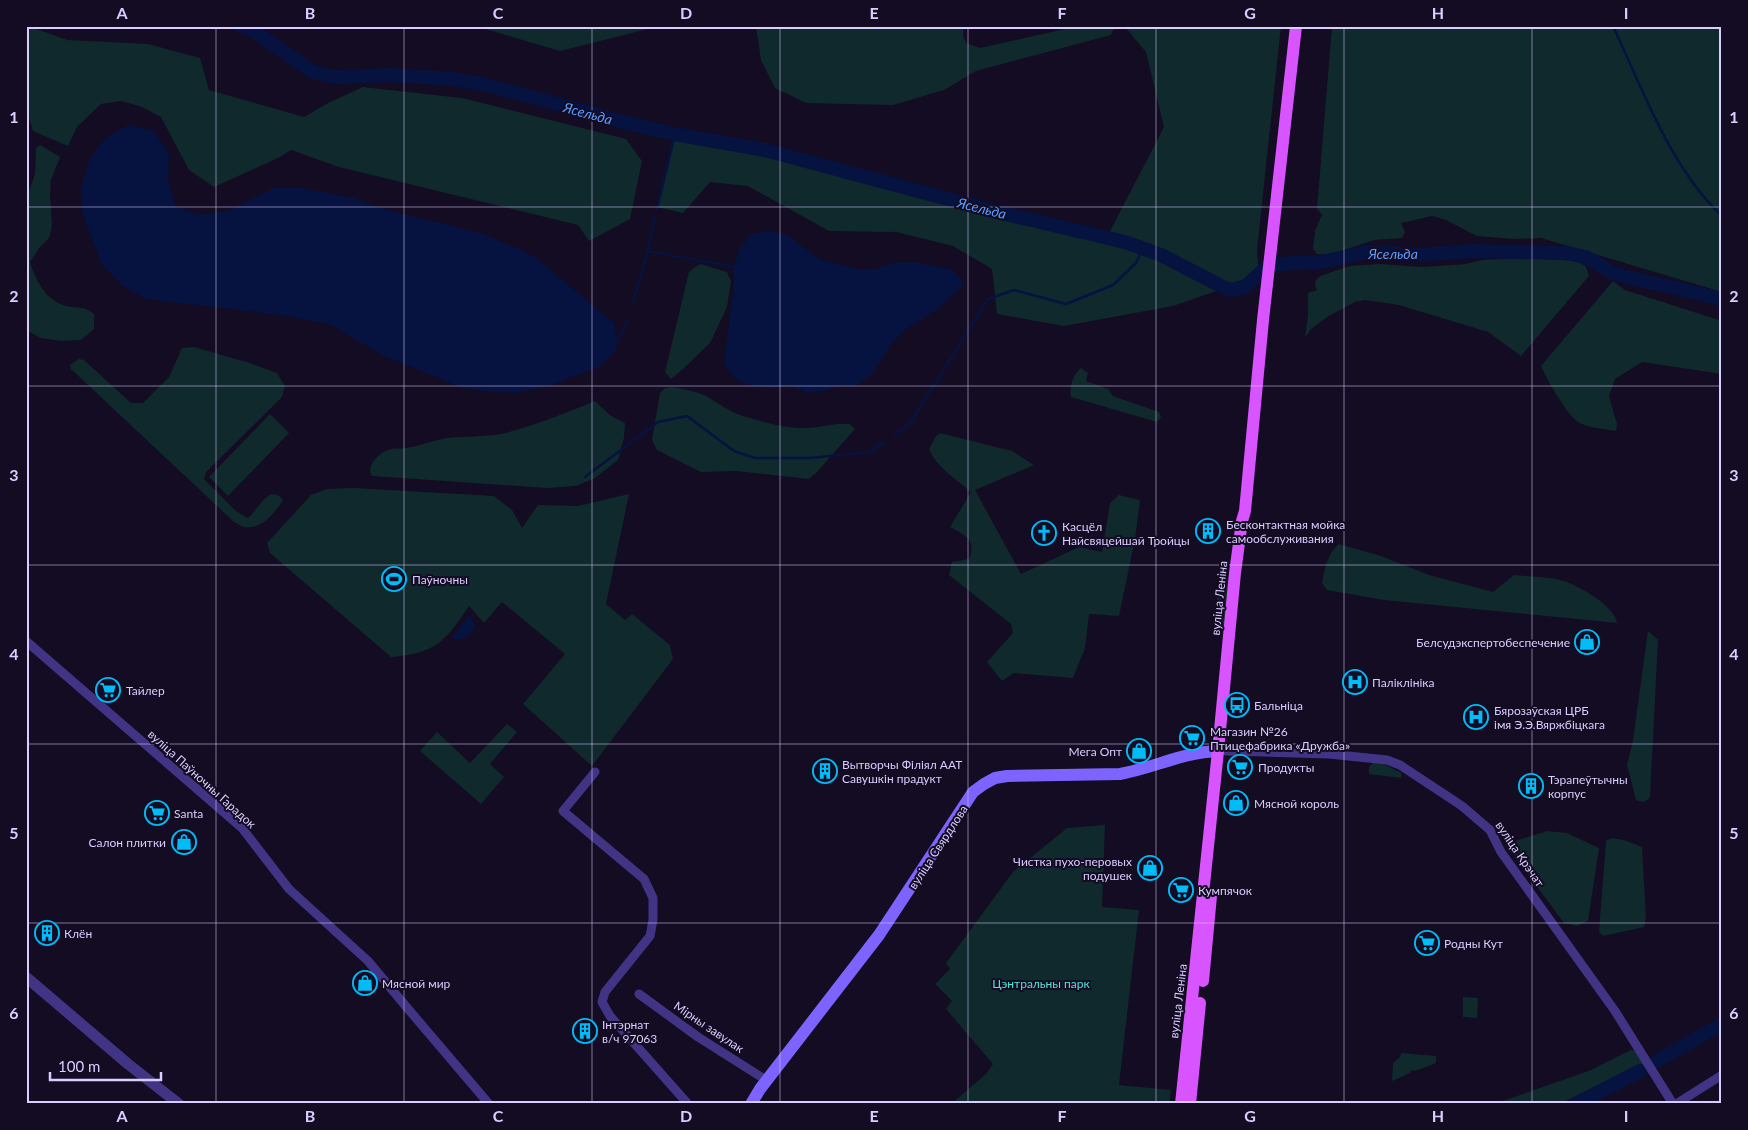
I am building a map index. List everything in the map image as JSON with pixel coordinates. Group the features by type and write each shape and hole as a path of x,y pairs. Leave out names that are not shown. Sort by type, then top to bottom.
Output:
{"main road":[{"name":"вуліца Леніна","path":"1180,1104 1247,522 1245,510 1263,320 1296,26"},
{"name":"вуліца Леніна","path":"1190,1104 1222,751"},
{"name":"вуліца Свярдлова","path":"751,1104 766,1080 880,935 966,803 974,792 984,784 995,778 1008,776 1120,774 1134,772 1193,753 1222,751"}],"street":[{"name":"вуліца Паўночны Гарадок","path":"26,641 242,828 289,889 368,961 489,1104"},
{"name":"вуліца Крэчат","path":"1222,751 1329,754 1387,760 1400,765 1475,815 1490,830 1501,852 1615,1011 1674,1104"},
{"path":"595,772 563,811 644,879 653,898 653,920 650,936 605,992 602,1002 610,1016 688,1104"},
{"path":"26,977 128,1064 179,1104"},
{"name":"Мірны завулак","path":"639,994 698,1037 766,1080"},
{"path":"1674,1104 1722,1075"}],"green space":[{"path":"475,26 660,26 560,51"},
{"path":"756,26 964,26 963,36 966,43 980,48 1078,26 1115,26 1111,35 976,71 944,90 893,105 806,103 775,88 761,60"},
{"path":"1124,26 1281,26 1257,250 1259,275 1244,287 1235,289 1225,288 1173,306 1064,326 997,314 992,269 953,246 896,232 829,231 748,186 710,182 683,213 657,207 675,134 765,150 989,210 1107,237 1164,127 1146,52"},
{"path":"1332,26 1722,26 1722,292 1541,238 1514,239 1477,236 1446,220 1432,216 1401,223 1405,232 1402,238 1375,240 1331,254 1317,254 1313,249 1315,231 1322,214 1317,209"},
{"path":"26,28 34,28 67,40 148,44 200,58 209,90 304,117 328,103 363,87 462,98 626,139 642,161 630,219 589,241 578,225 339,167 291,150 278,158 214,187 189,170 161,117 142,107 121,101 101,104 77,127 68,146 33,131 26,109"},
{"path":"40,145 60,157 51,180 52,226 49,238 30,262 39,283 53,300 67,306 84,308 94,314 94,329 81,340 61,341 41,338 26,330 26,200 35,174 36,148"},
{"path":"1526,258 1578,261 1586,267 1589,276 1521,356 1488,332 1399,305 1365,300 1355,302 1327,317 1311,329 1305,338 1308,293 1317,290 1316,280 1320,276 1350,266 1380,264 1422,267 1466,264 1482,260"},
{"path":"701,264 727,272 731,281 727,307 710,343 671,379 665,372 689,272"},
{"path":"1613,281 1625,290 1722,321 1722,374 1642,362 1615,379 1609,396 1617,424 1616,431 1586,426 1573,418 1557,396 1541,366"},
{"path":"194,347 277,373 285,386 282,397 206,472 204,479 236,511 248,518 268,496 271,494 278,495 283,500 280,505 267,520 256,526 244,527 233,521 71,369 70,365 79,359 84,360 131,403 143,403 169,377 182,348"},
{"path":"1081,368 1088,373 1086,381 1108,389 1113,396 1159,412 1161,417 1157,422 1071,397 1072,381"},
{"path":"672,387 702,394 738,414 775,425 808,428 850,424 855,429 809,479 736,471 701,472 657,450 652,440 660,393 665,388"},
{"path":"595,401 611,416 625,423 624,438 618,460 595,478 576,486 547,488 372,476 370,472 372,463 382,453 391,449 411,447 447,438 501,434 536,424"},
{"path":"270,414 289,433 228,496 209,477"},
{"path":"940,433 1012,451 1034,465 975,490 1021,574 1079,547 1102,552 1110,503 1119,495 1140,500 1135,539 1119,616 1089,614 1085,648 1073,678 1014,673 1002,681 987,662 1013,633 1011,624 949,575 952,562 969,559 971,552 972,547 968,539 950,527 971,492 947,473 932,456 929,449 936,436"},
{"path":"354,488 494,496 512,510 522,528 538,505 578,506 629,494 606,604 625,620 632,614 670,645 673,659 592,766 523,704 565,654 502,602 484,623 469,606 453,629 438,644 419,653 391,657 270,553 267,543 311,495 327,489"},
{"path":"1339,544 1381,556 1429,575 1493,592 1514,575 1558,579 1587,592 1610,610 1617,623 1384,600 1327,590 1322,583 1325,567 1329,556"},
{"path":"1224,577 1231,581 1226,626 1223,629 1218,629 1214,625 1219,581"},
{"path":"1648,631 1658,640 1650,796 1648,800 1643,802 1636,800 1627,765 1633,740"},
{"path":"507,724 517,732 490,764 504,777 481,804 420,751 437,732 470,763"},
{"path":"1373,763 1381,763 1400,772 1402,774 1401,778 1369,774 1369,767"},
{"name":"Цэнтральны парк","path":"1105,825 1102,907 1139,910 1119,1085 1171,1090 1169,1104 951,1104 986,1074 993,1064 946,1009 952,1001 935,984 950,969 946,963 1013,872 1067,828"},
{"path":"1547,831 1567,833 1599,848 1588,921 1577,926 1564,923 1515,857 1513,850 1515,841"},
{"path":"1611,838 1624,840 1642,847 1646,917 1644,927 1603,936 1599,932 1606,841"},
{"path":"1463,997 1478,998 1477,1018 1463,1017"},
{"path":"1631,1050 1635,1051 1645,1066 1606,1081 1560,1104 1504,1104 1503,1101 1591,1070"},
{"path":"1402,1053 1436,1056 1436,1063 1415,1071 1412,1070 1410,1073 1392,1081 1393,1063"}],"shaded area":[{"path":"128,125 154,131 169,154 168,181 176,207 201,215 227,211 274,188 301,188 354,198 379,208 484,234 534,256 615,324 617,350 597,368 545,387 518,393 490,392 463,388 384,356 329,324 281,315 145,299 121,285 102,265 82,212 81,186 90,159 105,138"},
{"path":"771,231 789,236 819,259 856,269 875,269 894,263 913,262 951,269 965,283 938,309 905,330 892,343 871,375 855,386 840,385 827,390 808,393 790,386 771,388 752,386 735,379 724,363 734,287 734,267 740,248 752,234"},
{"path":"469,615 473,619 474,629 464,638 454,639 453,637"}],"waterway":[{"name":"Ясельда","path":"240,26 247,27 311,71 323,75 339,77 389,75 452,79 487,85 635,125 765,150 989,210 1125,242 1161,255 1232,290 1246,286 1268,266 1274,264 1321,262 1362,253 1378,252 1417,255 1473,251 1566,253 1586,257 1613,273 1623,276 1722,299"},
{"path":"1613,26 1659,127 1673,152 1704,197 1722,216"},
{"path":"657,209 675,134"},
{"path":"633,302 648,251 655,217"},
{"path":"894,435 911,422 988,299 1014,290 1066,304 1113,285 1136,263 1143,248"},
{"path":"648,251 734,267"},
{"path":"616,342 628,321"},
{"path":"585,477 658,422 687,416 734,451 755,458 810,458 869,452 885,442"},
{"path":"1657,1061 1722,1024"},
{"path":"1576,1104 1640,1071"}],"place":[{"name":"Бесконтактная мойка самообслуживания","path":"1208,531"},
{"name":"Касцёл Найсвяцейшай Тройцы","path":"1044,533"},
{"name":"Паўночны","path":"394,579"},
{"name":"Белсудэкспертобеспечение","path":"1587,642"},
{"name":"Паліклініка","path":"1355,682"},
{"name":"Тайлер","path":"108,690"},
{"name":"Бальніца","path":"1237,705"},
{"name":"Бярозаўская ЦРБ імя Э.Э.Вяржбіцкага","path":"1476,717"},
{"name":"Магазин №26 Птицефабрика «Дружба»","path":"1192,738"},
{"name":"Мега Опт","path":"1139,751"},
{"name":"Продукты","path":"1240,767"},
{"name":"Вытворчы Філіял ААТ Савушкін прадукт","path":"825,771"},
{"name":"Тэрапеўтычны корпус","path":"1531,786"},
{"name":"Мясной король","path":"1236,803"},
{"name":"Santa","path":"157,813"},
{"name":"Салон плитки","path":"184,842"},
{"name":"Чистка пухо-перовых подушек","path":"1150,868"},
{"name":"Кумпячок","path":"1181,890"},
{"name":"Клён","path":"47,933"},
{"name":"Родны Кут","path":"1427,943"},
{"name":"Мясной мир","path":"365,983"},
{"name":"Інтэрнат в/ч 97063","path":"585,1031"}]}
